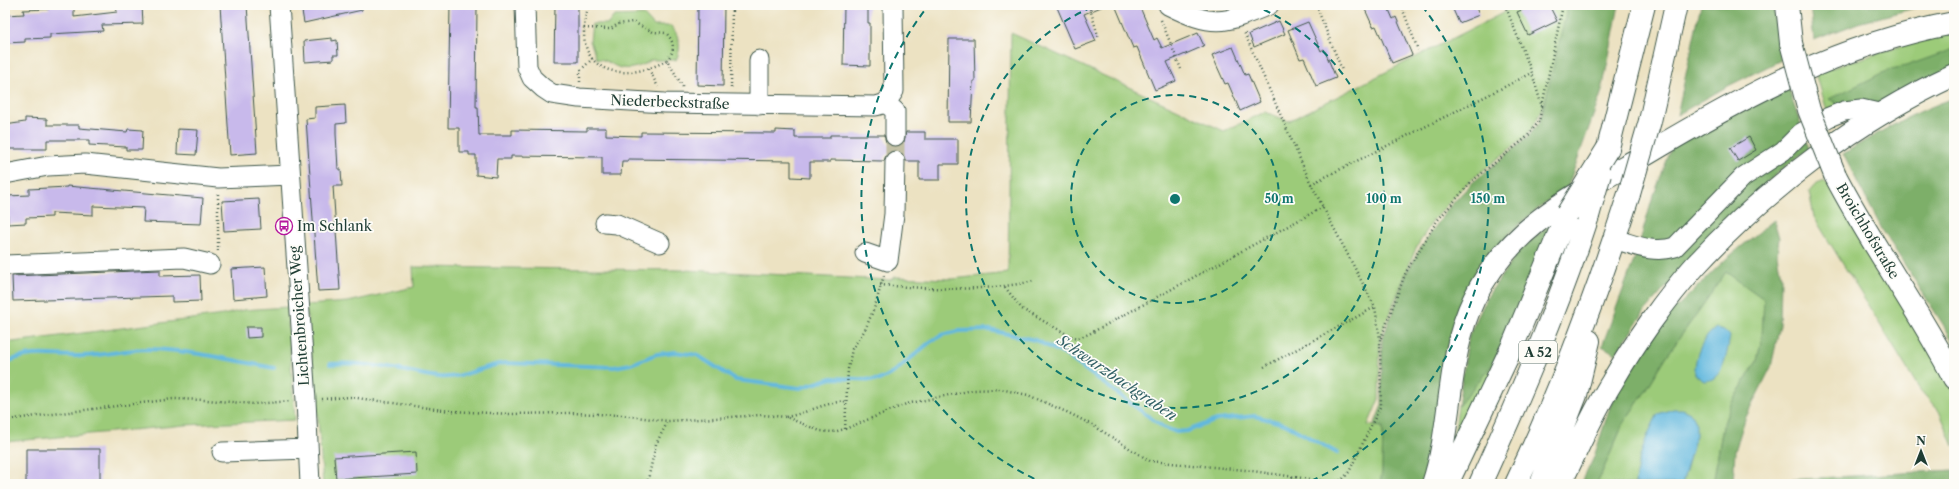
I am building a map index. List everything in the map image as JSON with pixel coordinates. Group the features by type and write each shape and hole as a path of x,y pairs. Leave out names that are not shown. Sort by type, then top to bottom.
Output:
{"main road":[{"name":"A 52","path":"1480,484 1510,419 1559,300 1577,215 1608,148 1644,5"},
{"name":"A 52","path":"1516,484 1540,434 1600,283 1629,194 1650,121 1676,5"},
{"name":"Broichhofstraße","path":"1787,5 1791,43 1809,110 1835,175 1855,214 1924,322 1954,378"},
{"path":"1433,484 1444,445 1454,376 1466,319 1484,280 1514,241 1557,206 1699,123 1769,85 1829,59 1954,14"},
{"path":"1872,44 1906,34 1954,23"},
{"path":"1560,484 1612,382 1652,321 1694,267 1740,221 1809,163 1915,94 1954,75"},
{"path":"1883,114 1954,89"},
{"path":"1446,484 1577,215"},
{"path":"1541,484 1581,380 1600,283"}],"street":[{"name":"Lichtenbroicher Weg","path":"279,5 306,400 310,484"},
{"name":"Niederbeckstraße","path":"525,5 527,67 532,78 552,94 579,98 694,104 758,105 811,100 876,106 886,103"},
{"path":"1164,10 1185,13 1209,21 1226,21 1238,18 1269,5"},
{"path":"895,136 895,111 886,103 894,92 898,16"},
{"path":"758,105 759,60"},
{"path":"1614,239 1653,250 1665,250 1675,247 1743,177 1783,151 1801,134 1829,116 1844,111 1862,109 1883,114"},
{"path":"865,253 888,261 894,214 895,161"},
{"path":"5,174 48,166 85,164 218,178 290,175"},
{"path":"605,223 617,224 660,243"},
{"path":"5,265 184,258 210,264"},
{"path":"222,452 308,449"}],"path":[{"path":"584,28 611,28 618,24 633,22 653,32 666,33 673,43 673,49 666,60 649,69 626,74 614,72 601,66 593,58 587,48 584,28 586,14 591,5"},
{"path":"730,104 732,5"},
{"path":"1090,5 1100,38"},
{"path":"1316,5 1342,70"},
{"path":"1401,5 1418,50"},
{"path":"1505,5 1532,73 1542,106"},
{"path":"1380,340 1406,272 1437,221 1471,182 1527,137 1539,121 1563,5"},
{"path":"1164,10 1181,69"},
{"path":"5,420 173,399 254,404 350,397 450,411 510,414 572,413 621,415 668,421 741,415 762,415 786,418 820,431 833,432 845,429 906,404 973,390 1000,389 1028,395 1071,414 1094,426 1150,461 1245,470 1331,482 1342,480 1349,472 1381,405 1380,340 1375,307 1311,184 1238,18"},
{"path":"579,98 580,71 593,58"},
{"path":"666,60 694,104"},
{"path":"1311,184 1532,73"},
{"path":"210,264 219,250 218,178"},
{"path":"1005,287 1022,309 1070,336 1078,338 1323,207"},
{"path":"845,429 848,369 852,349 865,330 875,306 888,261"},
{"path":"880,285 909,287 1005,287 1034,281"},
{"path":"1264,367 1375,307"},
{"path":"786,418 802,414 834,402 847,400"},
{"path":"647,484 656,444 668,421"},
{"path":"1292,476 1296,484"},
{"path":"194,484 201,483"},
{"path":"330,484 352,484"}],"green space":[{"path":"1514,5 1568,5 1548,92 1535,124 1526,136 1465,185 1434,219 1416,248 1380,337 1379,399 1368,425 1383,427 1382,472 1380,484 323,484 318,417 306,305 348,302 414,287 413,267 684,270 890,280 895,277 952,279 1008,273 1011,33 1224,131 1265,112 1289,121 1503,13"},
{"path":"1568,5 1619,5 1602,91 1568,186 1525,219 1487,255 1466,295 1426,479 1419,484 1380,484 1382,472 1383,427 1374,426 1382,405 1382,340 1407,273 1419,250 1449,207 1472,183 1527,138 1540,122"},
{"path":"1701,5 1773,5 1781,60 1726,87 1677,115"},
{"path":"1810,5 1926,5 1858,23 1814,40"},
{"path":"644,15 654,26 671,26 674,30 679,42 679,51 676,60 651,60 637,67 625,68 597,59 590,41 592,24 608,24 614,16"},
{"path":"1954,29 1954,70 1827,111 1816,73"},
{"path":"1954,49 1954,68 1878,105 1842,106 1829,99 1891,69 1906,66"},
{"path":"1787,84 1809,148 1774,176 1725,221 1645,311 1616,354 1602,346 1636,255 1652,200 1673,144"},
{"path":"1954,98 1954,344 1946,329 1883,231 1843,154 1897,123"},
{"path":"1824,181 1834,191 1934,353 1954,395 1954,446 1939,411 1920,390 1814,217 1809,192 1816,184"},
{"path":"1558,218 1506,348 1458,406 1469,335 1489,294 1519,251"},
{"path":"1774,220 1779,238 1777,255 1781,277 1780,325 1771,367 1745,419 1735,451 1733,483 1954,470 1954,484 1713,484 1723,426 1731,404 1757,361 1762,338 1764,299 1726,272 1666,357 1643,395 1624,422 1597,484 1581,484 1594,457 1614,394 1654,329 1726,259"},
{"path":"1726,272 1764,299 1762,338 1757,361 1731,404 1723,426 1713,484 1682,484 1696,435 1658,414 1642,450 1635,484 1597,484 1624,422 1643,395 1666,357"},
{"path":"287,307 295,420 185,425 5,442 5,343 223,315 243,310"},
{"path":"1506,348 1453,446 1458,406"}],"water":[{"path":"1716,328 1724,330 1730,336 1727,352 1721,370 1718,374 1708,381 1704,381 1695,375 1696,361 1703,343"},
{"path":"1673,409 1682,409 1690,413 1696,424 1696,435 1682,484 1635,484 1640,457 1646,439 1658,414"}],"building":[{"path":"48,5 74,5 74,17 117,12 116,5 142,5 143,24 102,25 103,31 50,34 50,38 25,39 25,42 5,43 5,15 24,14 23,10 49,9"},
{"path":"220,5 247,5 257,153 230,155"},
{"path":"327,5 362,5 362,10 304,23 302,11"},
{"path":"450,5 477,5 476,107 478,107 479,135 512,135 512,130 587,131 587,128 606,128 606,135 641,136 641,132 776,133 776,130 795,131 795,138 830,138 830,135 884,135 886,142 890,146 895,147 904,142 906,132 925,132 925,139 958,139 958,164 940,164 940,180 919,180 919,161 906,161 901,152 895,150 886,155 884,161 830,160 830,162 810,162 810,178 791,177 791,161 628,159 628,161 622,161 621,175 602,175 602,157 511,156 511,159 497,159 496,177 476,175 476,155 469,155 469,152 459,152 459,128 448,128"},
{"path":"555,5 578,5 578,62 554,62"},
{"path":"698,5 724,5 723,86 697,85"},
{"path":"844,5 868,5 868,23 870,23 870,66 843,65"},
{"path":"1056,5 1106,5 1084,14 1096,41 1075,49"},
{"path":"1115,5 1139,5 1154,40 1157,38 1162,48 1198,33 1204,46 1167,62 1176,81 1155,90 1137,47 1133,48"},
{"path":"1363,5 1387,5 1393,19 1396,17 1412,55 1392,63 1376,26 1373,27"},
{"path":"1451,5 1475,5 1479,15 1459,23"},
{"path":"1533,5 1549,5 1557,21 1528,35 1517,12"},
{"path":"1279,21 1285,34 1254,47 1249,34"},
{"path":"1308,22 1321,51 1324,49 1336,78 1316,86 1304,58 1300,59 1288,30"},
{"path":"332,38 332,41 337,40 338,55 333,55 333,60 305,62 304,41"},
{"path":"949,39 974,39 975,81 973,81 971,122 948,122"},
{"path":"1233,47 1245,75 1248,74 1260,102 1240,111 1228,83 1225,84 1212,55"},
{"path":"345,105 346,123 336,124 338,169 341,169 342,186 333,186 340,290 318,291 306,119 315,118 315,107"},
{"path":"25,118 47,119 47,125 79,125 79,128 127,132 128,129 143,130 142,150 126,150 126,147 89,145 89,140 47,140 47,149 5,149 5,125 25,122"},
{"path":"178,129 198,130 196,155 177,154"},
{"path":"1749,137 1756,150 1738,161 1730,148"},
{"path":"67,186 203,198 201,224 143,222 144,208 93,206 93,215 52,213 52,217 26,218 26,223 8,224 7,196 29,195 29,189"},
{"path":"259,199 261,229 224,231 222,201"},
{"path":"265,267 267,296 233,299 231,269"},
{"path":"160,270 160,276 200,275 201,301 172,302 172,296 13,301 12,276"},
{"path":"246,327 261,327 261,337 247,338"},
{"path":"26,449 100,449 100,484 26,484"},
{"path":"416,452 417,474 336,479 334,457"}],"waterway":[{"name":"Schwarzbachgraben","path":"330,364 368,365 431,376 448,377 505,363 614,367 631,364 657,354 675,352 697,355 736,380 800,388 832,378 879,380 893,373 930,342 942,335 959,331 990,330 1035,340 1064,354 1163,427 1176,432 1187,431 1217,420 1255,416 1285,424 1337,453"},
{"name":"Schwarzbachgraben","path":"5,363 25,356 34,355 90,356 148,349 195,353 274,368"}],"tunnel":[{"path":"895,136 895,161"}],"place":[{"name":"Im Schlank","path":"284,226"}]}
